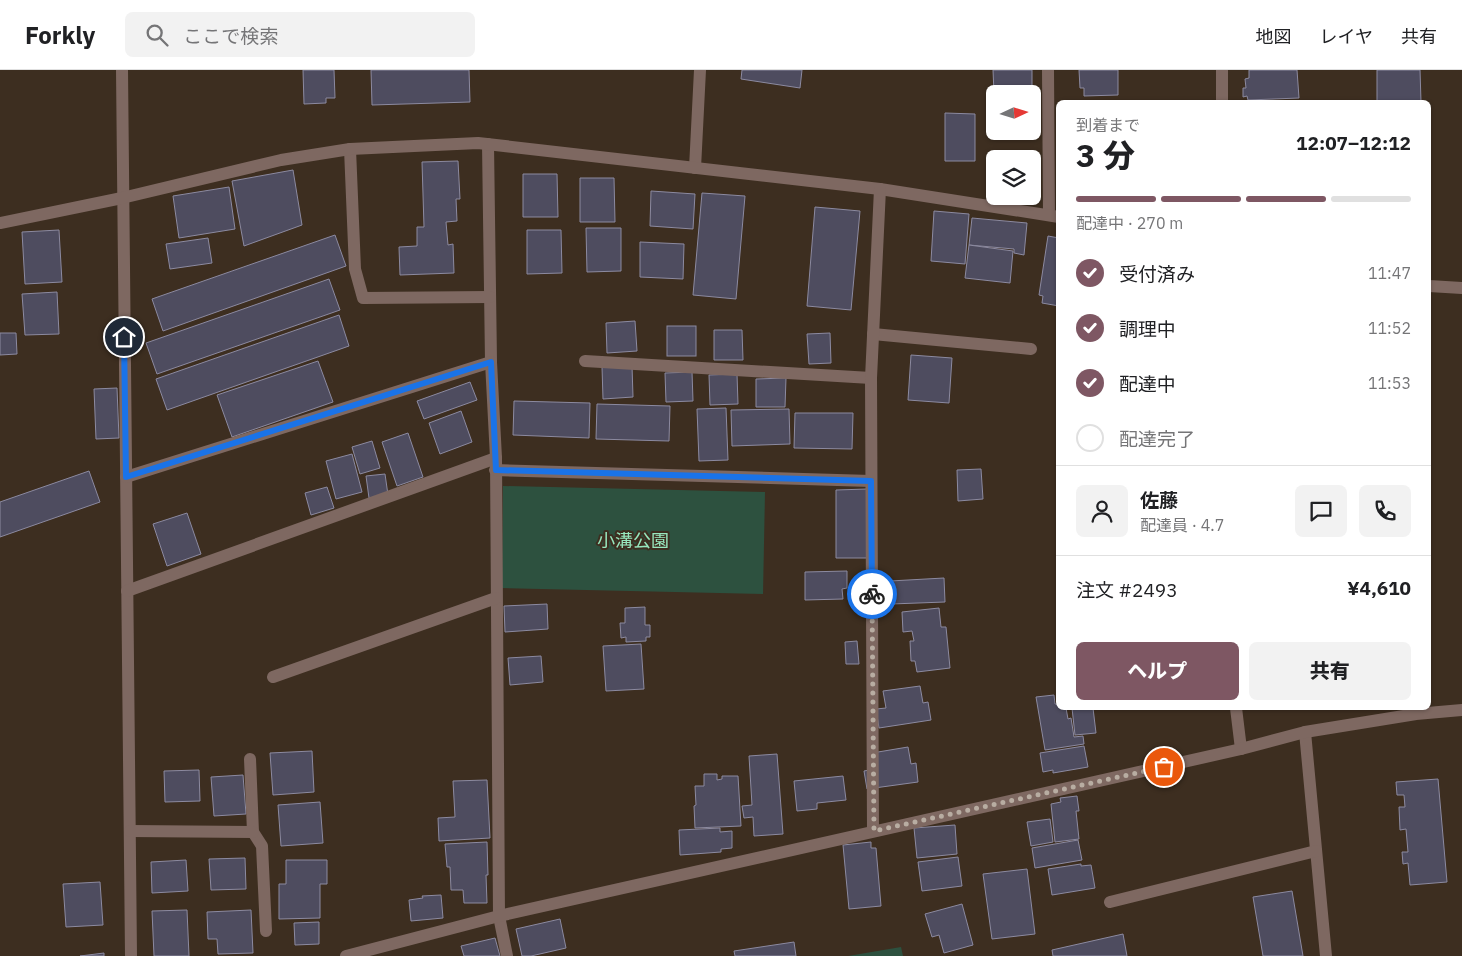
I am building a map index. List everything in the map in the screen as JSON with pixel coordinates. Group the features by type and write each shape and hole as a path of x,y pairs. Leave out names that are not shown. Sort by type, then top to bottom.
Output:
{"street":[{"path":"122,70 131,956"},
{"path":"695,168 700,70"},
{"path":"0,223 122,198 281,160 350,149 478,143 880,189 1054,216 1048,70"},
{"path":"1222,70 1222,100"},
{"path":"488,144 491,362 496,464 499,916 507,956"},
{"path":"350,149 355,269 363,298 490,297"},
{"path":"874,831 871,378 880,189"},
{"path":"1431,286 1462,288"},
{"path":"873,334 1031,349"},
{"path":"585,361 871,378"},
{"path":"126,477 491,362"},
{"path":"127,591 496,464 871,481"},
{"path":"273,677 496,598"},
{"path":"1236,710 1241,749"},
{"path":"346,956 499,916 1241,749 1305,732 1416,714 1462,710"},
{"path":"1305,732 1326,956"},
{"path":"250,759 253,832 262,846 266,931"},
{"path":"130,831 253,832"},
{"path":"1110,902 1316,851"}],"green space":[{"name":"小溝公園","path":"503,486 765,492 763,594 502,588"},
{"path":"901,947 903,956 848,956"}],"building":[{"path":"303,70 334,70 335,98 326,98 326,103 304,104"},
{"path":"371,70 469,70 470,102 372,105"},
{"path":"742,70 802,70 800,88 741,79"},
{"path":"993,70 1032,70 1032,85 994,85"},
{"path":"1079,70 1118,70 1118,95 1084,96 1084,88 1080,88"},
{"path":"1249,70 1297,70 1299,98 1248,100 1247,96 1243,97 1243,88 1246,88 1245,79 1249,78"},
{"path":"1377,70 1420,70 1421,100 1377,100"},
{"path":"945,113 975,114 975,161 945,161"},
{"path":"458,161 460,199 456,199 457,221 446,222 448,245 453,244 454,273 400,275 399,247 417,246 417,227 424,227 422,162"},
{"path":"293,170 302,225 244,246 232,181"},
{"path":"523,174 557,174 558,217 523,217"},
{"path":"580,178 614,178 615,222 580,222"},
{"path":"229,187 235,229 179,238 173,196"},
{"path":"651,191 695,194 693,229 650,226"},
{"path":"702,193 745,196 736,299 693,295"},
{"path":"815,207 860,211 851,310 807,306"},
{"path":"934,211 969,214 965,264 931,261"},
{"path":"972,218 1027,223 1024,255 1014,253 1014,249 969,245"},
{"path":"586,228 621,228 621,271 587,272"},
{"path":"59,230 62,282 25,284 22,232"},
{"path":"527,230 561,230 562,273 527,274"},
{"path":"335,235 346,266 163,331 152,299"},
{"path":"1048,236 1056,237 1056,305 1042,303 1043,296 1039,295"},
{"path":"208,238 212,263 170,269 166,244"},
{"path":"640,242 684,244 683,279 640,277"},
{"path":"969,245 1013,251 1010,283 965,278"},
{"path":"329,279 340,310 157,374 146,343"},
{"path":"57,292 59,334 25,335 22,294"},
{"path":"339,315 349,346 167,410 156,379"},
{"path":"635,321 637,351 607,353 606,323"},
{"path":"667,326 696,326 696,356 667,356"},
{"path":"714,330 742,330 743,360 714,360"},
{"path":"0,333 16,333 17,354 0,355"},
{"path":"830,333 831,363 809,364 807,334"},
{"path":"911,355 952,358 949,403 908,400"},
{"path":"318,361 333,402 232,437 217,395"},
{"path":"632,366 633,397 603,399 602,367"},
{"path":"692,372 693,401 666,402 665,373"},
{"path":"737,374 738,404 710,405 709,375"},
{"path":"786,378 785,407 756,407 756,379"},
{"path":"470,382 477,400 424,419 417,401"},
{"path":"117,388 119,438 96,439 94,389"},
{"path":"514,401 590,403 589,438 513,435"},
{"path":"597,404 670,406 669,441 596,439"},
{"path":"726,408 728,460 699,461 697,409"},
{"path":"789,409 790,444 732,446 731,410"},
{"path":"461,411 472,442 440,454 429,423"},
{"path":"795,413 853,413 852,449 794,448"},
{"path":"408,433 423,477 397,486 382,442"},
{"path":"372,441 380,468 360,474 352,447"},
{"path":"352,454 362,492 336,499 326,461"},
{"path":"981,469 983,499 958,501 957,470"},
{"path":"89,471 100,502 0,537 0,502"},
{"path":"385,474 388,495 369,498 366,476"},
{"path":"327,487 334,508 311,515 305,493"},
{"path":"867,489 867,558 836,558 836,490"},
{"path":"187,513 201,554 167,566 153,524"},
{"path":"847,571 847,588 842,589 843,599 805,600 805,572"},
{"path":"944,578 945,602 891,604 890,581"},
{"path":"547,604 548,629 505,632 504,606"},
{"path":"645,607 645,625 650,625 650,637 646,637 646,641 626,642 626,637 621,638 620,623 625,623 625,608"},
{"path":"939,608 941,627 946,627 950,668 917,672 915,661 911,661 910,641 914,641 912,631 903,632 902,612"},
{"path":"857,641 859,664 846,664 845,642"},
{"path":"641,644 644,689 606,691 603,646"},
{"path":"541,656 543,682 510,685 508,658"},
{"path":"920,686 923,703 928,702 931,720 879,728 876,709 886,708 883,691"},
{"path":"1054,695 1056,710 1066,710 1068,719 1071,718 1074,737 1083,736 1084,744 1045,750 1036,697"},
{"path":"1072,710 1093,710 1096,733 1075,735"},
{"path":"1084,746 1088,767 1053,773 1053,770 1043,772 1040,753"},
{"path":"908,747 911,764 916,763 918,782 867,789 864,771 874,769 872,753"},
{"path":"312,751 314,792 273,795 270,753"},
{"path":"777,754 783,834 754,836 753,817 744,818 742,806 752,805 749,756"},
{"path":"199,770 200,801 165,802 164,771"},
{"path":"704,774 717,774 717,780 722,779 722,776 738,776 741,826 695,828 695,786 704,786"},
{"path":"243,775 246,814 214,816 211,777"},
{"path":"843,776 846,800 817,803 817,809 797,811 794,781"},
{"path":"1438,779 1447,882 1410,885 1408,863 1403,864 1402,852 1408,852 1406,829 1400,830 1399,807 1405,807 1404,795 1397,795 1396,782"},
{"path":"487,780 490,838 439,841 438,818 455,817 453,781"},
{"path":"1077,796 1079,811 1076,811 1079,839 1055,842 1051,804 1061,802 1060,798"},
{"path":"320,802 323,843 281,846 278,805"},
{"path":"1050,819 1053,842 1031,846 1027,822"},
{"path":"955,825 957,854 917,858 914,828"},
{"path":"720,828 720,832 732,831 732,848 721,849 721,852 680,855 679,830"},
{"path":"1078,840 1082,860 1035,868 1032,848"},
{"path":"487,842 487,903 464,903 463,890 451,890 450,867 447,867 445,844"},
{"path":"871,842 871,848 876,848 881,906 849,909 843,845"},
{"path":"958,857 962,886 922,891 918,862"},
{"path":"245,858 246,889 211,890 209,859"},
{"path":"186,860 188,891 152,893 151,862"},
{"path":"286,860 327,860 327,884 320,884 320,918 279,919 279,884 286,884"},
{"path":"1081,864 1081,866 1091,865 1095,888 1052,895 1048,869"},
{"path":"1027,869 1035,934 992,939 983,874"},
{"path":"100,882 103,925 66,927 63,884"},
{"path":"1292,891 1303,956 1263,956 1253,897"},
{"path":"441,895 443,918 411,921 409,900 423,898 422,896"},
{"path":"962,904 973,945 944,953 939,935 932,937 925,914"},
{"path":"187,910 189,956 154,956 152,911"},
{"path":"251,910 253,953 218,954 217,939 208,939 207,912"},
{"path":"560,919 566,948 531,956 522,956 516,929"},
{"path":"319,922 319,944 295,945 294,923"},
{"path":"1123,934 1127,956 1053,956 1052,950"},
{"path":"495,938 500,956 464,956 461,946"},
{"path":"794,942 796,956 735,956 734,951"},
{"path":"104,953 104,956 80,956"}],"way so far":[{"path":"872,594 874,831 1164,767"}],"route":[{"path":"124,337 126,477 491,362 496,470 871,481 872,594"}]}
